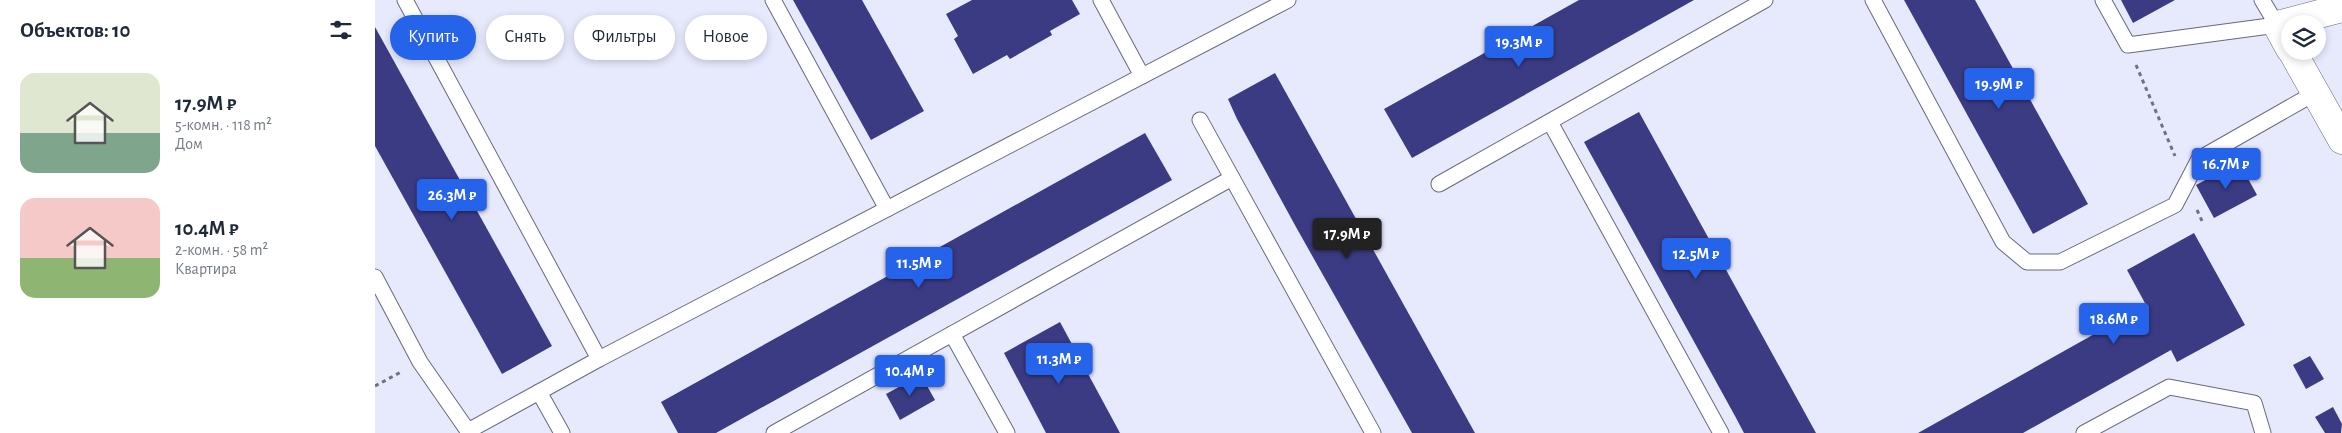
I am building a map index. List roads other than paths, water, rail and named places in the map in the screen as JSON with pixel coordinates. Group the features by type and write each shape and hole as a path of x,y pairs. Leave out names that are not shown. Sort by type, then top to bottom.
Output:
{"street":[{"path":"2281,32 2277,25 2342,8"},
{"path":"2297,60 2342,140"}],"lane":[{"path":"405,0 599,359"},
{"path":"773,0 887,209"},
{"path":"1101,0 1142,76"},
{"path":"375,277 421,362 468,430 599,359 1288,0"},
{"path":"1439,184 1765,0"},
{"path":"1873,0 2003,242 2027,262 2061,262 2175,204 2199,160 2315,92"},
{"path":"2103,0 2128,45 2277,25 2262,0"},
{"path":"1200,120 1373,433"},
{"path":"1550,122 1721,433"},
{"path":"775,433 1232,178"},
{"path":"953,334 1007,433"},
{"path":"2084,433 2169,387 2254,403 2263,433"},
{"path":"539,392 562,433"}]}
